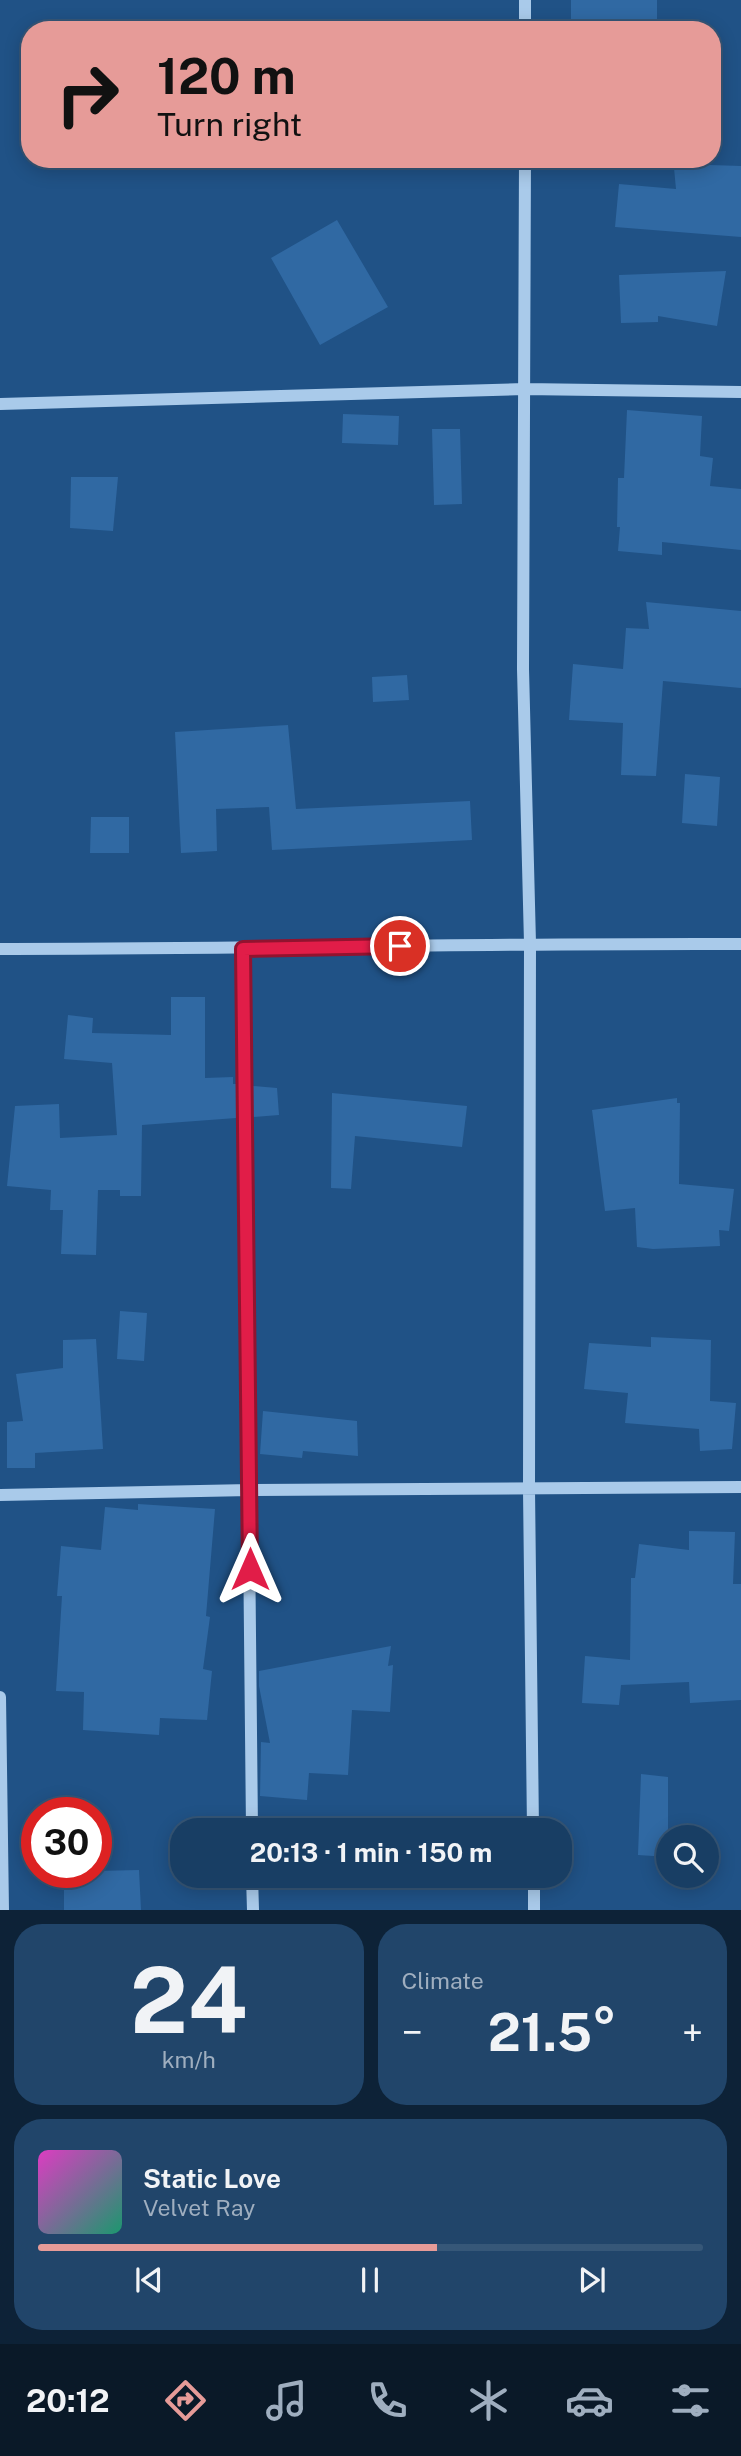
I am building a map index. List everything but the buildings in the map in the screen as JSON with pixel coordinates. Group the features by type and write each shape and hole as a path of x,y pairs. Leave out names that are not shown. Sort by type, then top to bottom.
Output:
{"street":[{"path":"525,21 526,0"},
{"path":"525,168 523,668 530,943 529,1490 533,1818"},
{"path":"0,404 524,389 741,392"},
{"path":"0,949 243,949 530,943 741,944"},
{"path":"243,949 252,1818"},
{"path":"0,1495 250,1490 741,1487"},
{"path":"0,1697 3,1910"},
{"path":"253,1888 253,1910"},
{"path":"534,1888 534,1910"}],"route":[{"path":"250,1569 243,949 400,946"}]}
